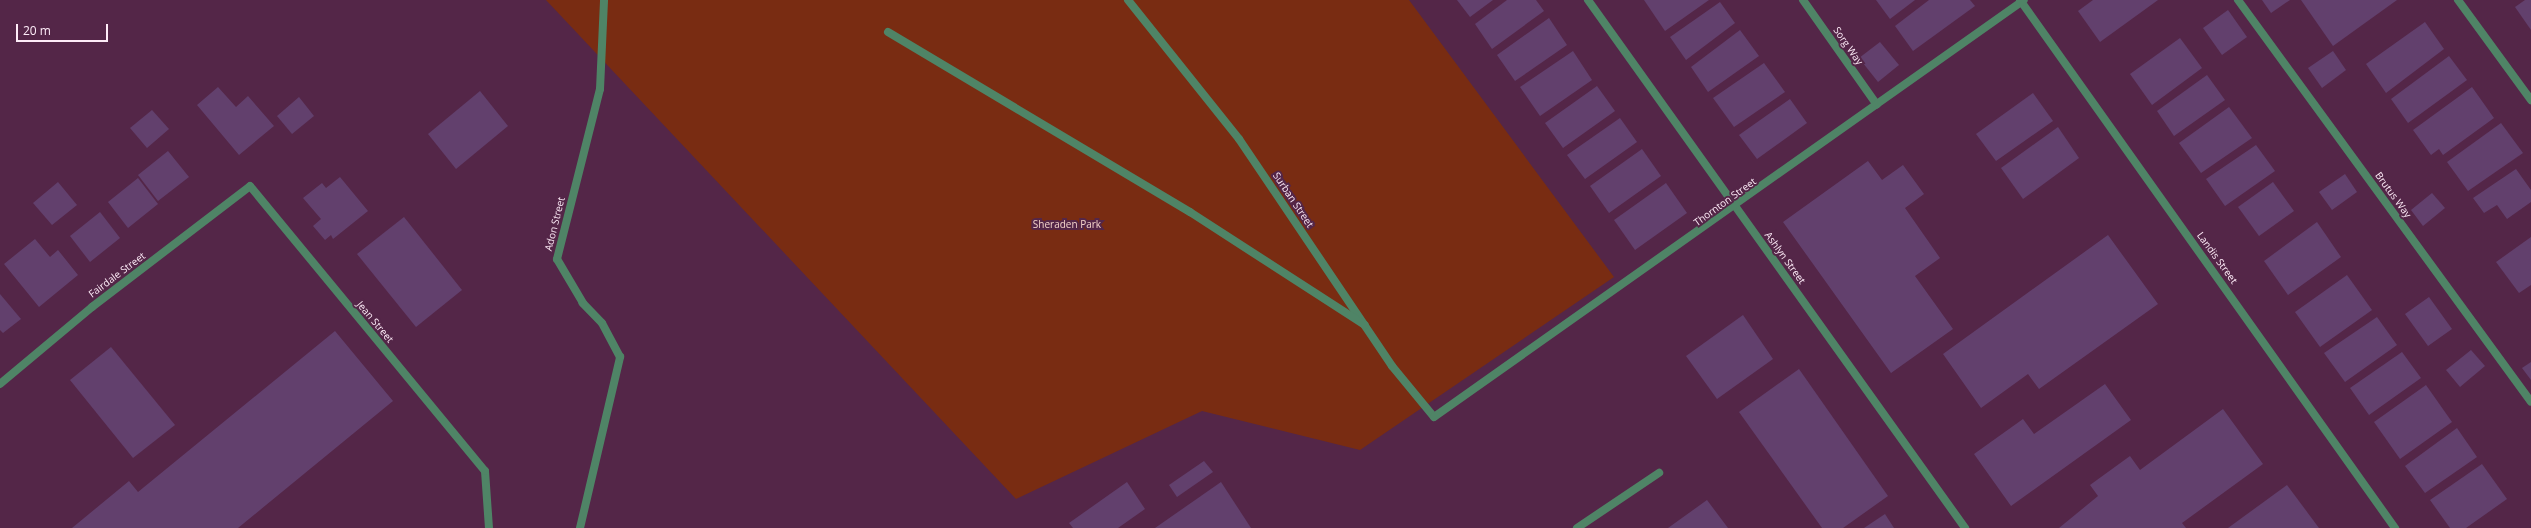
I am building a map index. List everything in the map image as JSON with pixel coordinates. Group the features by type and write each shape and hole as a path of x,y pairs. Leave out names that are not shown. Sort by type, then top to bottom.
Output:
{"street":[{"name":"Adon Street","path":"580,528 620,357 602,323 584,303 557,259 600,89 604,0"},
{"name":"Surban Street","path":"1128,0 1239,139 1392,366 1434,417"},
{"name":"Ashlyn Street","path":"1588,0 1965,528"},
{"name":"Sorg Way","path":"1803,0 1877,104"},
{"name":"Brutus Way","path":"2238,0 2531,402"},
{"path":"2458,0 2531,100"},
{"name":"Thornton Street","path":"1434,417 1736,206 2022,1"},
{"name":"Landis Street","path":"2022,1 2395,528"},
{"path":"888,32 1183,208 1365,325"},
{"name":"Fairdale Street","path":"0,384 92,307 250,186"},
{"name":"Jean Street","path":"250,186 485,471 489,528"},
{"path":"1577,528 1659,473"}],"green space":[{"name":"Sheraden Park","path":"546,0 1409,0 1614,277 1360,450 1202,411 1016,499"}],"building":[{"path":"1457,0 1493,0 1470,17"},
{"path":"1507,0 1536,0 1544,11 1492,49 1475,24"},
{"path":"1644,0 1709,0 1665,31"},
{"path":"1876,0 1915,0 1890,19"},
{"path":"1929,0 1970,0 1975,6 1913,51 1895,26"},
{"path":"2093,0 2158,0 2100,42 2078,11"},
{"path":"2262,0 2290,0 2271,13"},
{"path":"2301,0 2397,0 2333,46"},
{"path":"2525,0 2531,0 2531,30 2515,7"},
{"path":"1720,2 1735,23 1686,60 1670,37"},
{"path":"2228,10 2247,37 2222,55 2203,28"},
{"path":"1549,18 1567,45 1515,81 1497,55"},
{"path":"2425,22 2444,49 2386,93 2366,64"},
{"path":"1740,30 1759,56 1708,92 1691,67"},
{"path":"2180,38 2202,68 2152,105 2130,74"},
{"path":"1880,42 1899,65 1878,82 1859,58"},
{"path":"1573,51 1592,80 1540,116 1520,87"},
{"path":"2333,51 2346,70 2322,88 2308,68"},
{"path":"2449,56 2467,80 2408,123 2391,99"},
{"path":"1764,63 1785,92 1734,127 1713,98"},
{"path":"2207,75 2225,100 2174,136 2157,111"},
{"path":"1597,86 1615,111 1563,148 1545,123"},
{"path":"218,87 236,107 248,96 274,126 239,155 197,105"},
{"path":"2472,87 2494,118 2443,155 2439,149 2431,155 2413,130"},
{"path":"480,91 508,126 456,169 428,134"},
{"path":"2033,93 2053,121 1996,161 1976,134"},
{"path":"299,97 314,116 292,134 277,116"},
{"path":"1790,99 1807,123 1757,159 1739,135"},
{"path":"2229,107 2252,138 2201,173 2179,143"},
{"path":"152,110 169,129 147,148 130,128"},
{"path":"1620,118 1637,142 1585,179 1567,155"},
{"path":"2501,123 2523,153 2468,191 2447,162"},
{"path":"2058,127 2079,158 2023,199 2001,168"},
{"path":"2256,145 2275,171 2225,206 2206,179"},
{"path":"1642,149 1661,176 1609,213 1590,186"},
{"path":"168,151 189,177 158,201 138,175"},
{"path":"1868,161 1882,180 1903,165 1924,194 1905,208 1940,258 1915,276 1953,329 1891,373 1783,222"},
{"path":"2516,169 2531,190 2531,202 2507,219 2497,205 2484,213 2473,198"},
{"path":"2345,174 2357,192 2332,210 2319,192"},
{"path":"340,177 368,211 333,239 331,235 325,240 313,226 321,219 303,198 322,183 326,188"},
{"path":"138,178 158,204 128,228 108,202"},
{"path":"58,182 77,205 52,225 33,203"},
{"path":"2273,182 2294,211 2259,236 2238,207"},
{"path":"1666,183 1687,213 1635,250 1614,220"},
{"path":"2432,193 2445,208 2423,226 2411,210"},
{"path":"100,212 120,238 90,262 70,236"},
{"path":"404,217 462,290 416,327 357,254"},
{"path":"2317,222 2341,257 2288,295 2264,261"},
{"path":"2108,235 2158,304 2039,389 2028,374 1981,408 1943,354"},
{"path":"2531,237 2531,285 2519,293 2496,262"},
{"path":"35,239 50,257 58,250 78,275 39,307 4,264"},
{"path":"2347,275 2372,310 2320,347 2295,312"},
{"path":"0,294 21,319 3,333 0,330"},
{"path":"2429,297 2452,329 2428,346 2405,314"},
{"path":"1743,315 1773,359 1717,399 1686,356"},
{"path":"2377,317 2397,345 2345,382 2324,353"},
{"path":"335,331 393,401 238,528 72,528 129,481 138,492"},
{"path":"111,347 175,425 133,458 70,380"},
{"path":"2471,350 2485,366 2460,387 2446,370"},
{"path":"2402,352 2421,378 2369,415 2350,388"},
{"path":"2531,362 2531,380 2522,368"},
{"path":"1799,369 1888,496 1843,528 1822,528 1739,412"},
{"path":"2105,384 2131,420 2011,506 1974,454 2023,419 2034,434"},
{"path":"2426,385 2452,422 2400,459 2374,422"},
{"path":"2223,409 2263,464 2182,523 2186,528 2059,528 2098,496 2090,485 2130,456 2140,470"},
{"path":"2457,428 2477,457 2425,493 2405,466"},
{"path":"1204,461 1213,472 1177,497 1169,485"},
{"path":"2482,464 2507,499 2466,528 2450,528 2430,500"},
{"path":"1127,482 1145,509 1118,528 1073,528 1069,523"},
{"path":"1221,482 1251,528 1155,528"},
{"path":"2287,485 2319,528 2228,528"},
{"path":"1707,500 1728,528 1668,528"},
{"path":"1885,514 1894,528 1864,528"}]}
